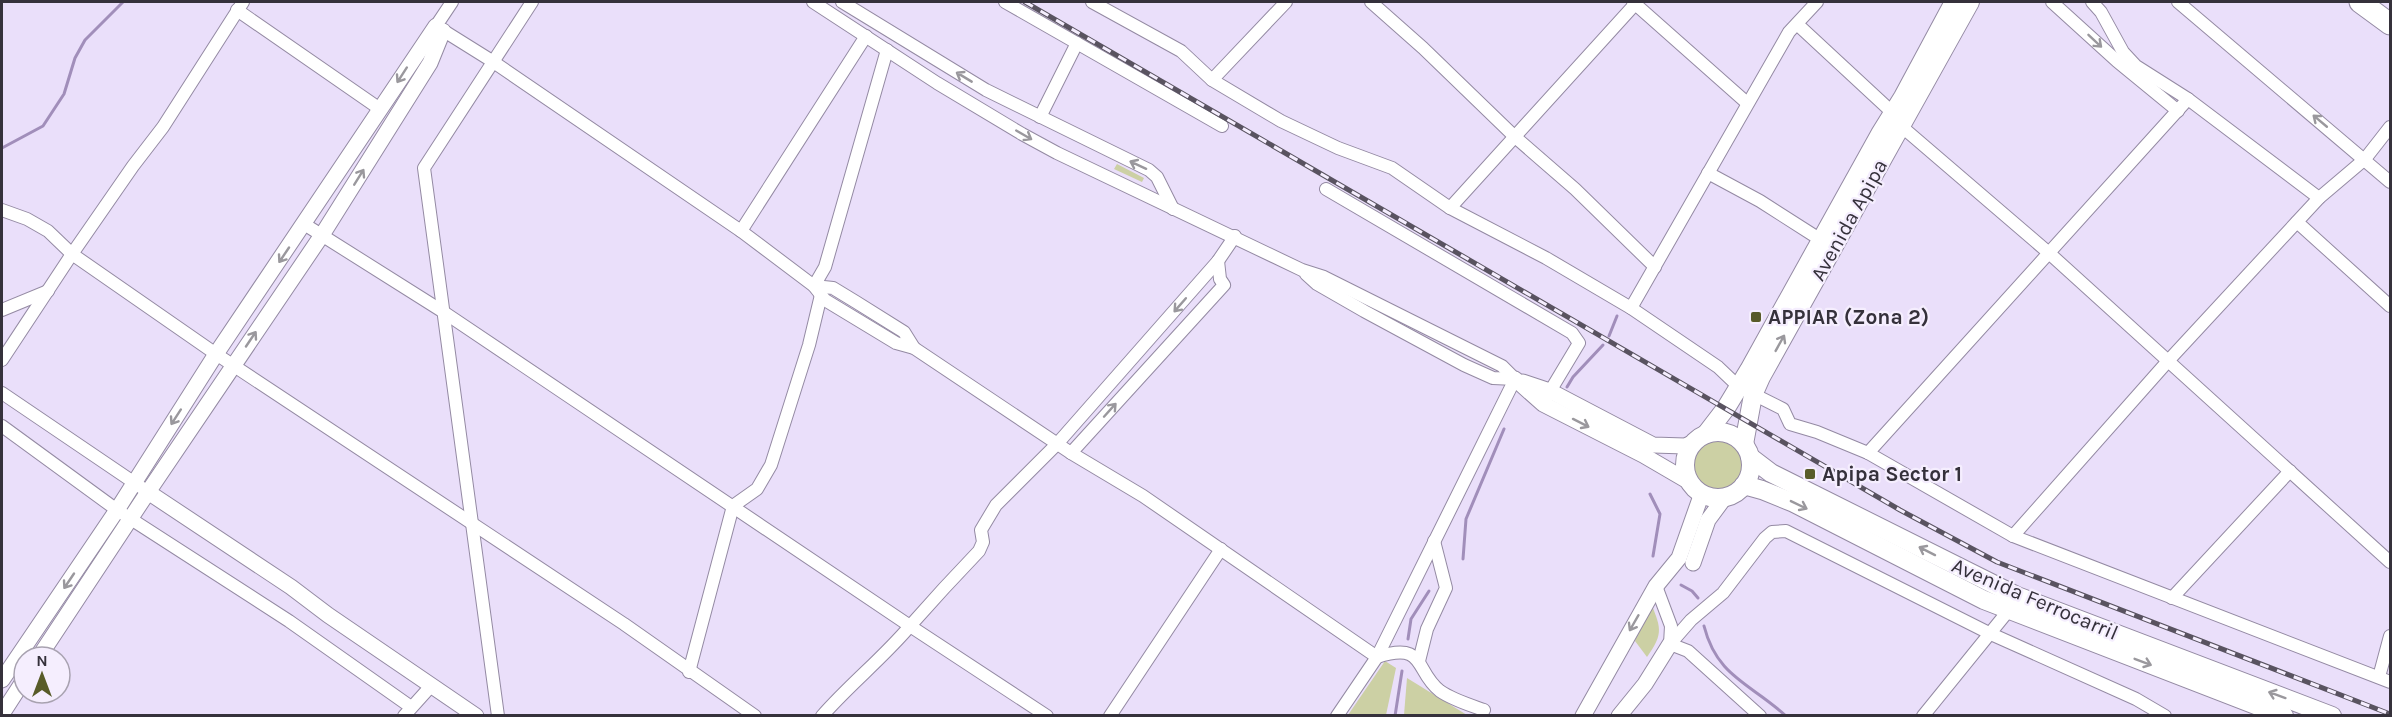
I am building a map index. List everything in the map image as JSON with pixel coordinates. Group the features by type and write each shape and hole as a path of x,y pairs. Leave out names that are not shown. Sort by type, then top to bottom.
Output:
{"highway":[{"path":"2360,2 2391,24"}],"main road":[{"path":"1943,2 1921,46 1914,92 1931,87 1980,2"},
{"name":"Avenida Apipa","path":"1914,92 1954,2"},
{"name":"Avenida Apipa","path":"1747,451 1746,391 1821,240 1970,2"},
{"name":"Avenida Apipa","path":"1700,438 1746,391 1897,119"},
{"path":"1727,433 1747,451 1751,472 1739,490 1725,497 1709,496 1697,488 1687,476 1685,462 1700,438 1727,433"},
{"name":"Avenida Ferrocarril","path":"1747,451 1771,472 2014,603 2283,716"},
{"name":"Avenida Ferrocarril","path":"1744,485 1794,503 1984,600 2014,603 2332,716"}],"street":[{"path":"2,680 117,510 216,354 380,109 439,29 452,2"},
{"path":"498,716 470,523 424,168 532,2"},
{"path":"813,2 1022,134 1173,209 1235,236 1502,366 1515,379 1697,488 1686,561"},
{"path":"842,2 986,90 1149,170 1157,177 1173,209"},
{"path":"1005,2 1222,126"},
{"path":"1092,2 1180,51 1212,80 1281,121 1338,148 1392,168 1450,208 1546,258 1631,308 1718,367 1746,391 1783,409 1790,424 1817,432 1868,453 2013,536 2385,680 2391,636"},
{"path":"1212,80 1286,2"},
{"path":"1371,2 1514,136 1575,189 1654,267"},
{"path":"1450,208 1635,2 1747,103"},
{"path":"1631,308 1789,32 1817,2"},
{"path":"2052,2 2117,61 2178,111"},
{"path":"2092,2 2101,12 2129,59 2149,75 2188,99 2319,198"},
{"path":"2178,2 2391,182"},
{"path":"4,351 48,291 132,166 163,127 240,6 380,109"},
{"path":"1797,24 1897,119 2391,562"},
{"path":"439,29 492,61 741,231 818,290 833,288 904,333 914,348 1071,453 1143,496 1377,657"},
{"path":"47,645 322,235 430,63 439,29"},
{"path":"741,231 866,36"},
{"path":"1040,117 1077,43"},
{"path":"689,672 733,506 757,489 771,465 809,345 818,290 887,50"},
{"path":"1868,453 2188,99"},
{"path":"2013,536 2168,361 2319,198 2365,159 2391,127"},
{"path":"1708,173 1760,201 1821,240"},
{"path":"1326,189 1572,333 1579,343 1546,397"},
{"path":"2,210 39,226 72,254 233,366 624,624 689,672 755,716"},
{"path":"2297,222 2391,306"},
{"path":"304,224 442,311 910,627 1047,716"},
{"path":"822,716 847,687 910,627 922,610 979,551 983,542 981,530 996,505 1058,444 1218,261 1235,236"},
{"path":"1071,453 1224,285 1220,279 1218,261"},
{"path":"2,310 48,291"},
{"path":"1337,716 1377,657 1515,379"},
{"path":"2,393 291,587 328,615 476,716"},
{"path":"1546,397 1653,445 1685,447 1700,438"},
{"path":"2,426 117,510 289,621 408,711 431,686"},
{"path":"2172,598 2290,471"},
{"path":"1583,716 1656,586 1686,561 1708,520 1725,497"},
{"path":"1619,716 1645,684 1670,644 1691,620 1723,593 1765,538 1772,532 1786,531 1991,634 2125,694 2165,716"},
{"path":"1419,661 1427,629 1446,588 1434,541"},
{"path":"1110,716 1221,549"},
{"path":"1656,586 1671,627 1670,644"},
{"path":"1923,716 2014,603"},
{"path":"1670,644 1688,651 1760,716"},
{"path":"1377,657 1401,652 1412,656 1419,661 1441,691 1484,710"},
{"path":"2,714 12,699"}],"green space":[{"path":"1117,164 1144,178 1142,182 1114,169"},
{"path":"1718,441 1735,448 1742,465 1735,482 1718,489 1701,482 1694,465 1701,448"},
{"path":"1650,600 1659,629 1653,648 1647,657 1635,641"},
{"path":"1385,661 1396,668 1386,715 1348,715"},
{"path":"1407,678 1467,715 1404,715"}],"waterway":[{"path":"2,148 43,126 64,94 75,58 85,40 123,2"},
{"path":"1609,336 1617,316"},
{"path":"1567,387 1573,377 1603,345"},
{"path":"1463,559 1466,519 1504,429"},
{"path":"1650,494 1660,514 1653,556"},
{"path":"1681,585 1692,591 1698,598"},
{"path":"1408,639 1411,619 1429,591"},
{"path":"1704,626 1717,657 1726,668 1786,716"},
{"path":"1395,716 1402,671"}],"railway":[{"path":"1025,2 1900,510 1997,562 2390,714"}],"place":[{"name":"APPIAR (Zona 2)","path":"1756,317"},
{"name":"Apipa Sector 1","path":"1810,474"}]}
